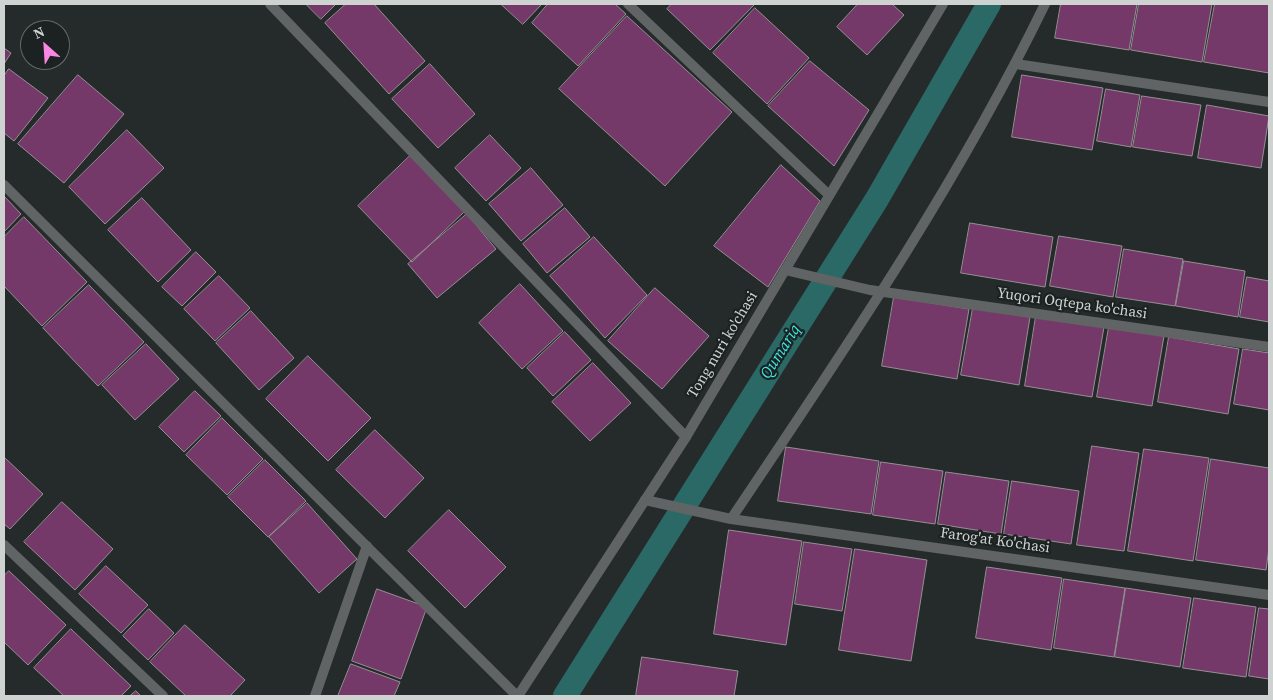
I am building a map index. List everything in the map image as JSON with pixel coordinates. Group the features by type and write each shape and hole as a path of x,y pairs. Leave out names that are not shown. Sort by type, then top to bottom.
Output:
{"street":[{"path":"270,4 686,437"},
{"path":"628,4 829,195"},
{"name":"Tong nuri ko'chasi","path":"518,696 686,437 943,4"},
{"path":"731,519 883,292 1016,64 1045,4"},
{"path":"1016,64 1269,102"},
{"path":"4,184 518,696"},
{"name":"Yuqori Oqtepa ko'chasi","path":"785,270 870,290 1269,347"},
{"name":"Farog'at Ko'chasi","path":"645,500 717,514 731,519 1269,595"},
{"path":"4,545 163,696"},
{"path":"315,696 367,546"}],"building":[{"path":"306,4 336,4 321,19"},
{"path":"346,4 374,4 425,61 389,94 325,23"},
{"path":"501,4 542,4 523,24"},
{"path":"548,4 615,4 626,14 578,66 532,23"},
{"path":"672,4 755,4 710,50 667,9"},
{"path":"858,4 892,4 904,15 867,55 837,27"},
{"path":"1061,4 1137,4 1129,50 1055,38"},
{"path":"1139,4 1212,4 1202,62 1131,50"},
{"path":"1215,4 1269,4 1269,73 1204,62"},
{"path":"755,8 809,58 767,104 713,53"},
{"path":"627,16 732,112 665,186 559,89"},
{"path":"4,48 11,53 4,64"},
{"path":"810,61 869,110 834,166 768,106"},
{"path":"430,64 475,114 438,148 392,99"},
{"path":"9,69 48,98 14,141 4,133 4,76"},
{"path":"78,75 124,114 64,183 18,144"},
{"path":"1022,75 1103,88 1092,150 1012,137"},
{"path":"1106,89 1140,95 1131,147 1097,141"},
{"path":"1142,96 1201,105 1192,156 1133,147"},
{"path":"1207,105 1269,116 1261,168 1198,158"},
{"path":"127,130 164,168 105,224 69,187"},
{"path":"490,135 521,168 486,201 455,168"},
{"path":"411,155 465,211 412,262 358,206"},
{"path":"781,165 820,201 768,287 714,246"},
{"path":"531,168 563,205 521,241 489,204"},
{"path":"4,196 21,214 4,232"},
{"path":"142,198 191,250 158,282 108,230"},
{"path":"565,208 590,237 547,273 523,244"},
{"path":"467,214 496,249 437,298 408,264"},
{"path":"24,217 87,282 42,326 4,286 4,237"},
{"path":"970,223 1053,237 1045,287 961,273"},
{"path":"1059,236 1122,246 1113,297 1050,286"},
{"path":"594,237 647,295 605,338 550,276"},
{"path":"1124,249 1183,259 1175,306 1116,297"},
{"path":"196,252 216,272 182,306 162,287"},
{"path":"1184,261 1245,271 1238,317 1176,306"},
{"path":"219,276 250,308 215,341 184,309"},
{"path":"1247,277 1269,281 1269,322 1240,317"},
{"path":"520,284 563,331 522,369 479,323"},
{"path":"89,285 144,342 98,386 43,328"},
{"path":"655,288 709,336 662,389 608,341"},
{"path":"894,297 969,309 957,379 882,366"},
{"path":"973,308 1030,317 1019,385 961,375"},
{"path":"251,311 294,358 259,390 216,343"},
{"path":"1036,316 1104,327 1092,397 1025,386"},
{"path":"1109,327 1164,336 1152,406 1097,397"},
{"path":"565,332 591,360 553,396 527,368"},
{"path":"1169,337 1239,349 1228,414 1158,402"},
{"path":"146,344 179,379 135,420 102,385"},
{"path":"1243,349 1269,353 1269,410 1234,404"},
{"path":"308,356 371,418 328,461 266,399"},
{"path":"593,363 631,403 590,441 552,402"},
{"path":"195,391 221,416 184,452 159,427"},
{"path":"222,418 263,459 227,495 186,455"},
{"path":"375,430 424,478 385,518 336,470"},
{"path":"1092,446 1139,453 1124,551 1077,545"},
{"path":"786,447 879,461 871,514 778,501"},
{"path":"1144,449 1209,458 1193,561 1128,551"},
{"path":"4,457 43,494 10,529 4,524"},
{"path":"1211,459 1269,468 1269,548 1266,570 1196,560"},
{"path":"265,460 306,501 268,537 228,497"},
{"path":"881,462 943,471 935,524 873,515"},
{"path":"946,472 1009,481 1001,534 938,524"},
{"path":"1012,481 1079,491 1071,544 1004,534"},
{"path":"62,502 113,549 75,590 24,542"},
{"path":"307,503 357,559 319,593 269,537"},
{"path":"449,510 506,567 465,608 408,551"},
{"path":"729,530 802,541 786,645 714,634"},
{"path":"804,542 852,549 842,611 795,604"},
{"path":"855,549 927,560 911,661 839,650"},
{"path":"106,566 148,605 121,633 79,594"},
{"path":"987,567 1062,578 1051,650 976,638"},
{"path":"9,571 66,625 28,665 4,642 4,576"},
{"path":"1064,579 1125,588 1114,657 1054,648"},
{"path":"1126,588 1191,598 1180,667 1115,657"},
{"path":"377,589 427,607 401,679 352,661"},
{"path":"1194,598 1256,607 1246,677 1183,668"},
{"path":"1259,608 1269,609 1269,679 1249,676"},
{"path":"149,609 174,633 148,660 123,636"},
{"path":"185,625 245,680 230,696 186,696 150,662"},
{"path":"71,629 131,686 121,696 64,696 34,668"},
{"path":"642,657 738,671 734,696 636,696"},
{"path":"351,664 400,682 394,696 338,696"},
{"path":"136,691 141,696 130,696"}],"waterway":[{"name":"Qumariq","path":"565,696 877,199 989,4"}]}
